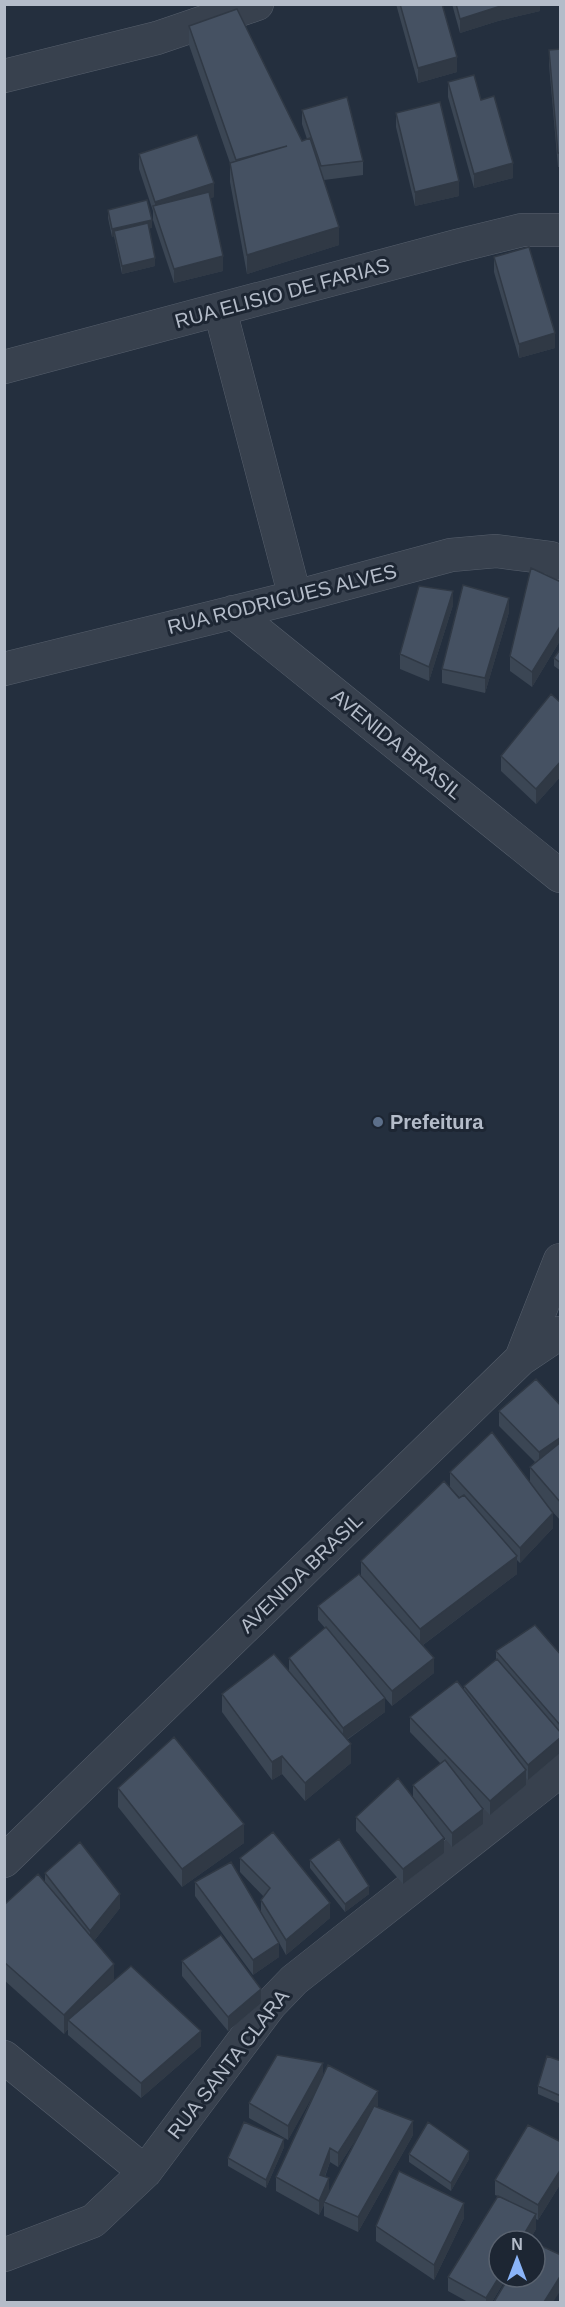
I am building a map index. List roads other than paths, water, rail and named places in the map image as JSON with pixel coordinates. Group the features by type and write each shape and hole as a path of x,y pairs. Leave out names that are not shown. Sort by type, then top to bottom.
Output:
{"street":[{"path":"4,76 158,38 257,4"},
{"name":"RUA ELISIO DE FARIAS","path":"4,367 522,230 561,230"},
{"path":"220,310 295,597"},
{"name":"RUA RODRIGUES ALVES","path":"4,669 295,597 451,555 496,550 551,558 561,563"},
{"name":"AVENIDA BRASIL","path":"233,612 561,876"},
{"name":"AVENIDA BRASIL","path":"4,1861 521,1359 561,1260"},
{"path":"521,1359 561,1333"},
{"name":"RUA SANTA CLARA","path":"4,2255 93,2221 145,2172 270,2005 294,1980 561,1768"},
{"path":"4,2057 145,2172"}],"place":[{"name":"Prefeitura","path":"378,1122"}]}
